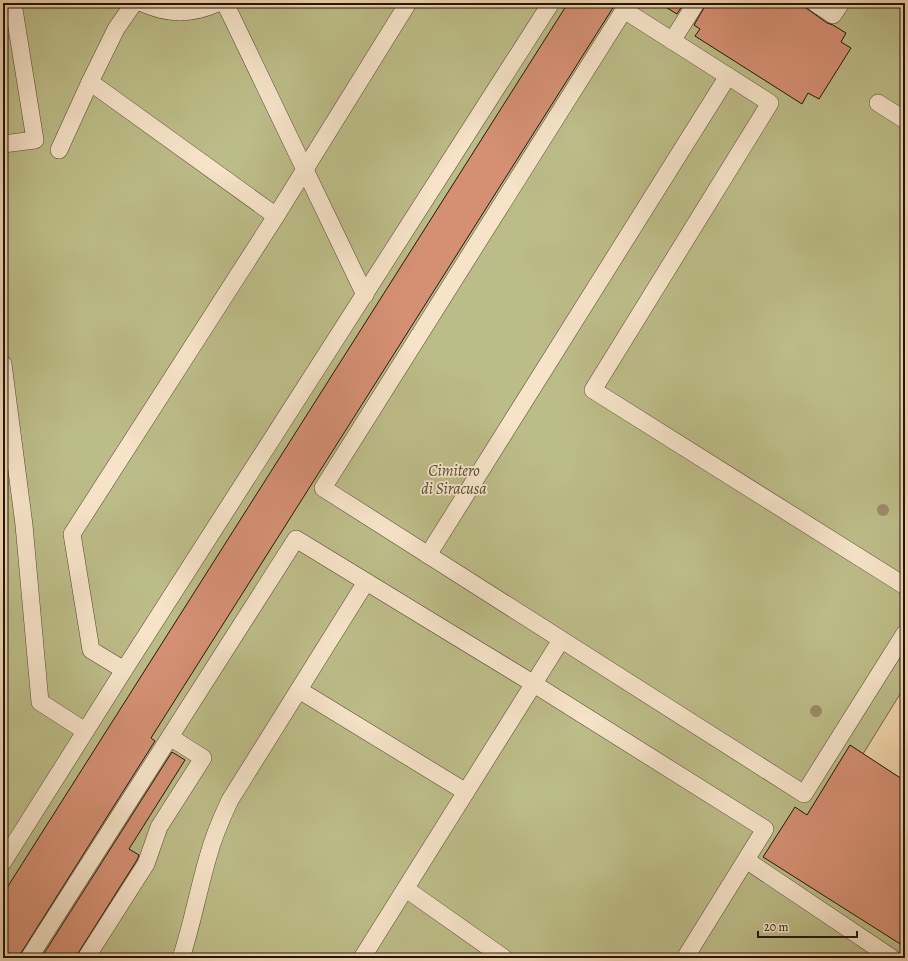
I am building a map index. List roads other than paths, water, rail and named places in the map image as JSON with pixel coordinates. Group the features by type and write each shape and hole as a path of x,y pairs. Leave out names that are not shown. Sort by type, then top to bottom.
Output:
{"lane":[{"path":"3,144 35,140 13,3"},
{"path":"59,150 116,29 134,3"},
{"path":"142,3 157,10 179,13 202,10 218,3"},
{"path":"225,3 365,295"},
{"path":"124,670 90,650 72,534 276,216 408,3"},
{"path":"3,862 124,670 551,3"},
{"path":"672,41 696,3"},
{"path":"815,3 833,15 841,3"},
{"path":"905,586 593,390 770,103 624,10 323,488 804,794 905,633"},
{"path":"428,555 728,76"},
{"path":"90,82 276,216"},
{"path":"878,103 905,120"},
{"path":"3,364 24,525 40,702 85,732"},
{"path":"29,958 296,539 534,684 765,829 685,958"},
{"path":"181,958 217,827 230,800 366,582"},
{"path":"362,958 561,640"},
{"path":"298,690 466,792"},
{"path":"86,958 146,864 159,827 203,758 170,737"},
{"path":"746,860 892,958"},
{"path":"406,889 504,958"}],"park label":[{"name":"Cimitero di Siracusa","path":"454,480"}]}
